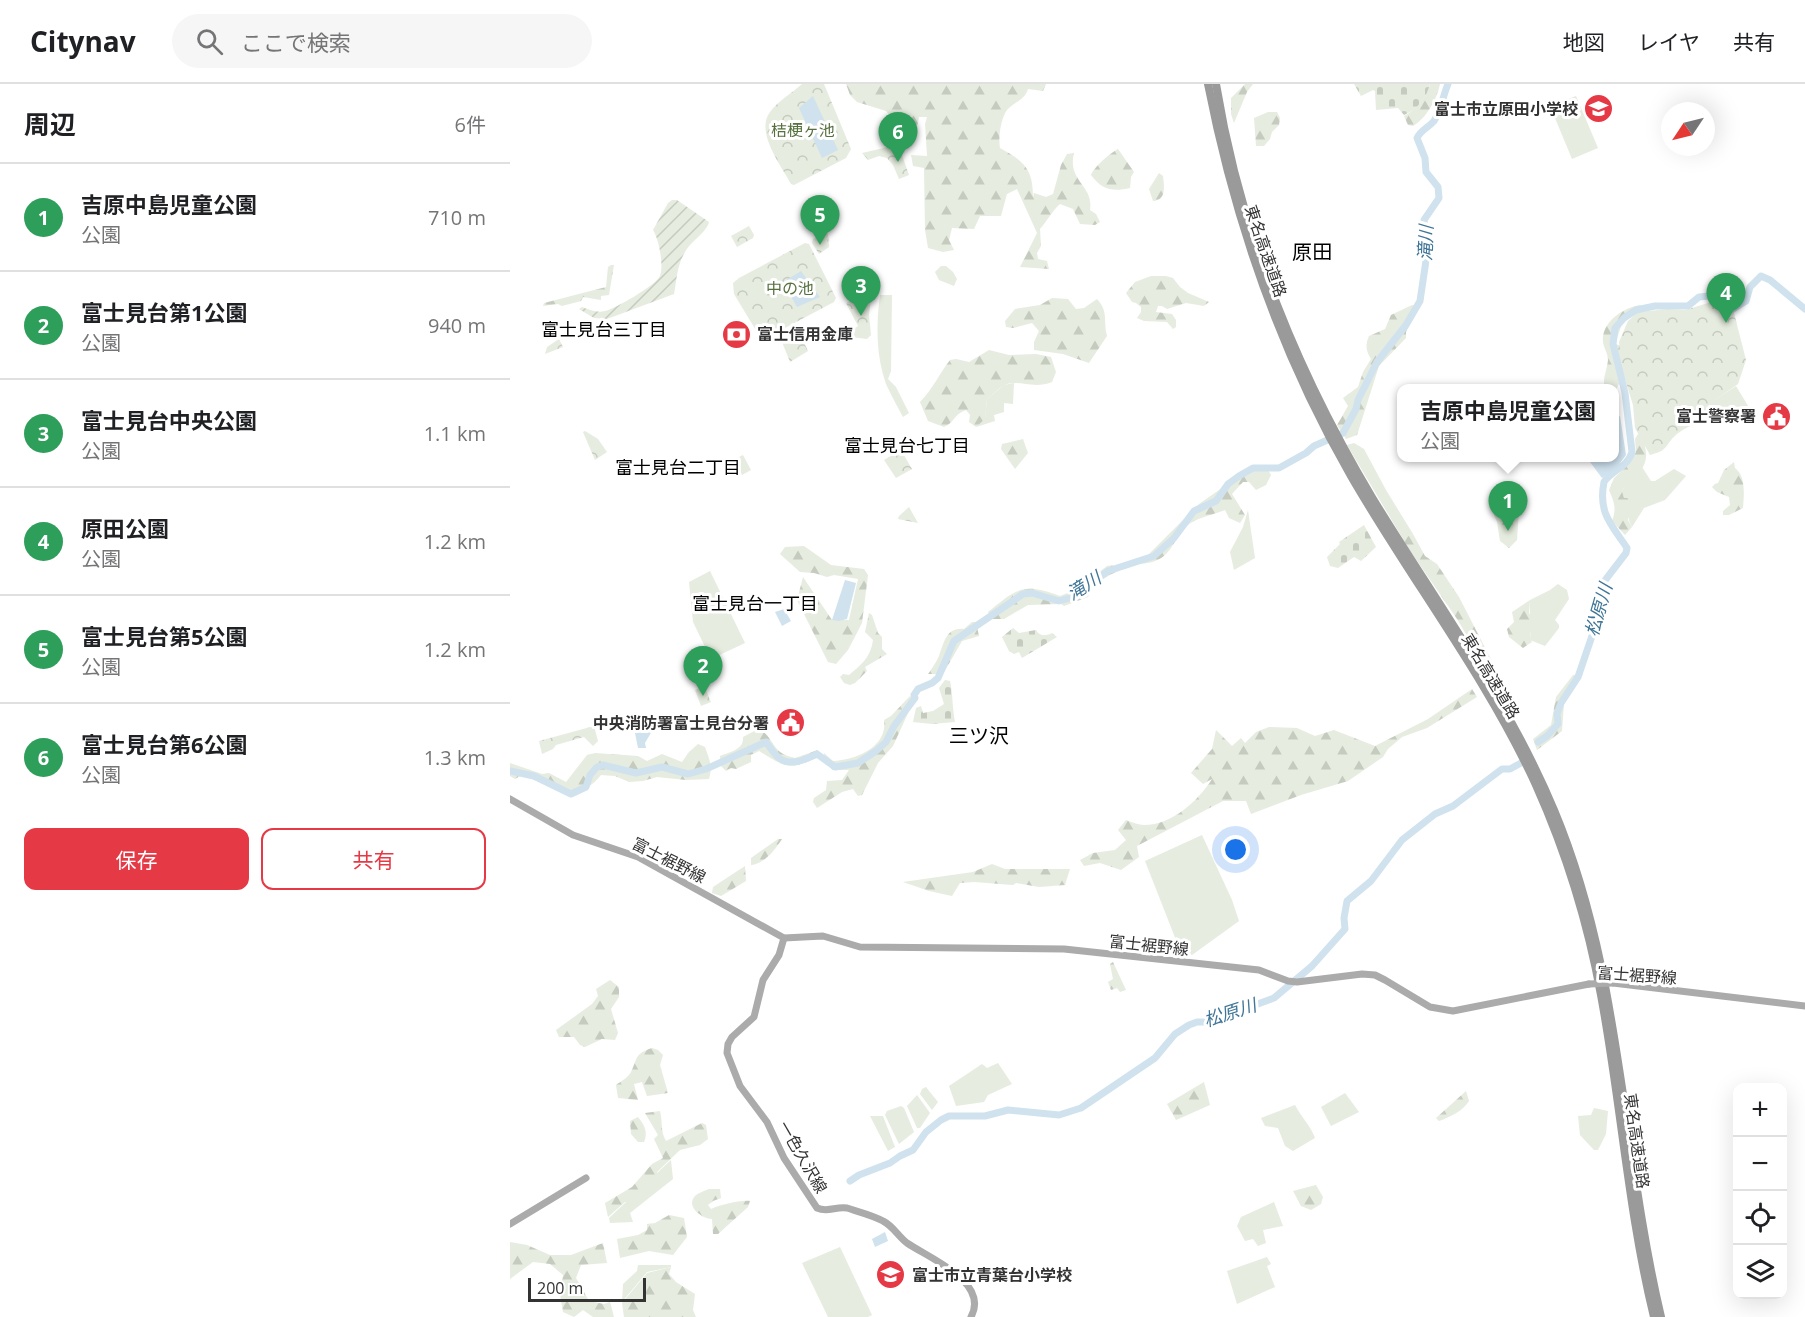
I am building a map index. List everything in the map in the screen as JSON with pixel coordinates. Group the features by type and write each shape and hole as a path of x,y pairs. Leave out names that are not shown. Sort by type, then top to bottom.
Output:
{"highway":[{"name":"東名高速道路","path":"1208,84 1235,203 1258,274 1297,372 1341,449 1477,662 1510,718 1542,781 1569,848 1589,912 1607,990 1641,1218 1661,1317"},
{"name":"東名高速道路","path":"1216,84 1239,190 1264,269 1330,430"},
{"name":"東名高速道路","path":"1341,449 1357,485 1504,722 1535,784 1562,850 1582,913 1600,991 1634,1220 1654,1317"}],"main road":[{"name":"富士裾野線","path":"510,799 573,836 638,857 784,938 823,936 860,947 1061,949 1259,970 1297,982 1362,974 1375,975 1425,1005 1452,1011 1590,984 1613,983 1805,1006"},
{"name":"一色久沢線","path":"784,938 779,955 763,980 754,1017 732,1037 728,1044 728,1053 740,1086 767,1122 790,1168 817,1208 826,1211 842,1207 848,1208 887,1223 907,1243 953,1271 964,1281 975,1300 971,1317"},
{"path":"510,1224 586,1178"}],"green space":[{"name":"桔梗ヶ池","path":"802,84 824,84 851,149 846,158 794,185 791,184 767,139 766,120 777,104"},
{"path":"846,84 1046,84 1043,91 1028,89 1022,98 1007,110 1000,128 1000,148 1026,167 1033,187 1033,197 1034,193 1046,197 1053,194 1061,165 1067,154 1074,153 1074,171 1088,195 1090,210 1096,214 1100,222 1095,225 1080,224 1073,209 1060,204 1040,229 1041,246 1037,253 1038,259 1047,261 1049,269 1020,267 1037,233 1017,189 1007,194 1001,216 980,216 974,229 952,228 949,240 954,250 943,252 928,248 925,230 924,168 913,166 911,155 927,156 925,124 927,117 919,117 916,133 912,133 894,121 886,111 857,102 850,95"},
{"path":"1245,84 1253,84 1247,92 1234,123 1231,114 1231,98"},
{"path":"1354,84 1430,84 1421,102 1404,115 1398,108 1376,110 1375,91 1361,96"},
{"path":"1430,84 1440,84 1434,102 1418,123 1413,126 1408,125 1404,116 1420,103"},
{"path":"1576,96 1598,148 1572,159 1550,106"},
{"path":"1268,112 1277,112 1280,118 1279,125 1264,146 1256,146 1254,118"},
{"path":"888,147 902,155 909,175 899,179 887,158 879,156 868,160 862,153"},
{"path":"1118,149 1134,172 1130,188 1113,190 1099,184 1091,175 1103,160"},
{"path":"1159,173 1163,176 1164,192 1161,198 1153,201 1149,189"},
{"path":"672,200 677,200 709,222 682,257 674,294 607,319 594,318 579,309 582,307 599,312 605,311 635,296 657,280 661,272 661,259 653,230"},
{"path":"749,226 754,235 753,238 737,247 731,236"},
{"path":"826,232 829,247 819,254 812,243 813,239"},
{"name":"中の池","path":"805,243 809,244 836,298 834,302 766,338 760,337 734,294 733,283"},
{"path":"614,265 609,295 601,296 601,300 583,297 581,301 562,306 558,304 543,306 544,303 606,287 608,267"},
{"path":"941,266 946,266 953,272 957,279 954,286 939,280 935,272"},
{"path":"1151,276 1173,278 1188,293 1209,302 1204,306 1186,303 1167,309 1158,306 1156,312 1172,314 1176,320 1176,327 1173,329 1167,322 1144,321 1137,318 1141,307 1132,302 1126,293 1135,282"},
{"path":"864,294 871,297 869,315 871,335 867,339 843,336 858,326 846,303"},
{"path":"880,295 892,295 891,371 888,379 896,387 909,413 903,417 886,384 880,362 878,317"},
{"path":"1052,298 1068,299 1076,309 1084,308 1097,299 1101,304 1107,336 1089,363 1063,354 1034,350 1034,342 1039,331 1032,323 1013,328 1006,327 1005,321 1015,309 1040,305"},
{"path":"1718,300 1733,309 1746,360 1738,384 1705,407 1710,419 1685,429 1677,434 1664,449 1650,455 1635,428 1633,405 1623,373 1619,342 1628,321 1638,312 1685,310"},
{"path":"1412,305 1417,306 1406,332 1406,338 1379,366 1357,435 1346,439 1337,425 1348,406 1343,398 1358,387 1371,359 1367,348 1369,336 1385,329 1391,315"},
{"path":"1641,305 1640,309 1624,318 1615,344 1631,348 1628,365 1619,384 1604,384 1608,360 1603,335 1615,317 1634,306"},
{"path":"794,330 799,332 808,351 790,362 780,337"},
{"path":"559,339 563,347 545,354 547,347"},
{"path":"989,350 1009,355 1036,354 1051,357 1056,372 1052,382 1038,385 1014,383 1003,386 987,399 985,419 976,427 969,422 970,415 966,410 944,427 928,421 920,402 950,360 969,362"},
{"path":"1014,383 1013,404 1004,403 1004,412 994,415 995,421 976,427 985,418 987,399 1004,385"},
{"path":"1736,386 1753,414 1751,419 1735,410 1708,419 1704,407"},
{"path":"583,432 598,439 607,452 595,460"},
{"path":"1638,434 1642,436 1646,460 1641,470 1622,491 1624,498 1629,498 1634,507 1628,512 1628,520 1632,527 1625,535 1612,521 1614,505 1609,490 1614,478 1628,465 1636,452 1635,439"},
{"path":"1023,439 1028,453 1015,469 1001,449 1002,444"},
{"path":"1354,443 1364,449 1413,534 1403,539 1347,445"},
{"path":"901,450 912,469 896,478 884,460"},
{"path":"743,455 751,470 742,475 735,459"},
{"path":"1734,462 1743,481 1743,508 1729,515 1723,515 1723,511 1730,505 1729,497 1712,487 1718,483 1724,470"},
{"path":"1255,465 1268,470 1271,475 1266,485 1256,490 1249,482 1243,482 1232,494 1245,515 1240,523 1229,518 1225,510 1198,519 1185,528 1163,557 1149,563 1139,564 1199,504"},
{"path":"1642,467 1651,481 1655,481 1674,469 1686,476 1665,500 1644,508 1632,527 1622,491"},
{"path":"909,507 918,523 898,519"},
{"path":"1519,508 1517,540 1509,548 1500,541 1494,515"},
{"path":"1248,510 1255,558 1234,570 1230,552 1243,527"},
{"path":"1364,525 1376,547 1361,561 1354,557 1338,568 1330,566 1327,557 1340,544 1339,542"},
{"path":"1413,534 1425,556 1437,564 1459,597 1495,667 1490,674 1457,619 1402,539"},
{"path":"804,546 831,565 864,569 868,575 862,623 848,650 836,664 828,662 797,600 803,577 832,620 849,620 858,579 800,572 780,554 785,547"},
{"path":"1113,565 1120,570 1097,584 1088,597 1064,606 1061,604 1028,605 1004,619 992,619 988,612 1021,590 1037,589 1060,596 1077,589 1107,566"},
{"path":"710,571 745,643 711,659 693,622 689,582"},
{"path":"1558,584 1567,590 1569,599 1555,620 1559,628 1545,646 1530,640 1530,600"},
{"path":"1530,600 1529,613 1535,621 1530,634 1532,642 1523,648 1509,637 1507,629 1514,622 1512,612"},
{"path":"869,613 882,637 882,649 887,654 865,667 867,671 850,685 844,683 840,677 843,674 849,675 865,660 870,651 873,640 865,632"},
{"path":"972,622 976,622 979,636 962,641 943,674 928,674 937,661 949,633 964,629"},
{"path":"1013,628 1019,633 1036,630 1041,635 1052,633 1057,637 1022,658 1019,652 1014,654 1009,651 1002,637"},
{"path":"1583,674 1564,704 1562,731 1537,750 1533,739 1551,725 1556,697 1573,675"},
{"path":"945,680 950,681 955,722 932,724 913,722 916,708 921,706 923,713 933,711 944,704 939,688"},
{"path":"704,686 711,702 701,706 695,690"},
{"path":"1472,689 1477,697 1427,728 1402,737 1388,749 1383,757 1348,781 1301,795 1251,814 1246,801 1223,801 1137,846 1139,857 1121,870 1100,863 1084,866 1080,860 1093,853 1115,850 1126,840 1118,830 1126,820 1142,825 1154,824 1174,816 1192,803 1212,779 1203,784 1191,773 1212,749 1216,730 1232,746 1241,738 1245,743 1256,732 1269,727 1297,728 1315,736 1334,730 1375,746 1428,719"},
{"path":"910,696 914,700 893,746 878,763 862,795 858,796 853,789 842,792 817,808 813,802 814,798 826,790 827,781 842,780 849,770 833,770 824,761 824,753 833,761 851,758 869,750 881,738 884,720 891,716"},
{"path":"594,726 598,741 593,746 584,737 556,745 542,754 539,741"},
{"path":"758,729 765,733 777,749 785,755 795,758 818,750 819,757 788,766 759,751 751,755 751,762 726,771 720,765 720,756 739,748 743,737"},
{"path":"698,744 705,747 708,755 711,767 709,779 686,780 657,777 629,782 615,776 601,775 592,784 573,791 553,787 522,775 515,779 510,776 510,763 542,774 549,773 566,782 587,755 595,753 638,756 647,761 662,754 682,762"},
{"path":"1202,835 1232,900 1239,921 1192,955 1183,951 1176,940 1145,861"},
{"path":"778,839 782,839 769,856 751,865 751,858"},
{"path":"992,864 1005,869 1070,869 1065,885 1039,887 1016,883 1013,885 960,883 952,896 903,882 973,872"},
{"path":"745,866 746,881 721,896 712,893 713,887"},
{"path":"1113,962 1126,990 1120,992 1117,988 1111,990 1108,982 1113,979 1110,964"},
{"path":"610,980 619,987 619,997 611,1009 618,1033 615,1040 602,1039 585,1047 580,1045 574,1037 559,1037 556,1030 592,1004 598,996 596,989"},
{"path":"652,1048 663,1055 660,1065 668,1093 647,1096 642,1082 634,1084 638,1100 618,1098 616,1085 630,1074 639,1055"},
{"path":"998,1063 1012,1084 988,1095 984,1102 956,1106 949,1086 982,1064 987,1068"},
{"path":"1204,1082 1210,1105 1176,1120 1167,1104"},
{"path":"926,1087 938,1102 932,1110 920,1094"},
{"path":"1466,1091 1469,1101 1463,1108 1439,1121 1436,1118"},
{"path":"1345,1093 1359,1112 1331,1126 1321,1107"},
{"path":"917,1095 930,1113 920,1128 917,1128 907,1106"},
{"path":"1295,1105 1315,1138 1293,1151 1285,1146 1278,1128 1265,1126 1261,1118"},
{"path":"901,1106 914,1132 899,1144 885,1115 887,1111"},
{"path":"1594,1108 1608,1111 1606,1134 1598,1150 1594,1150 1580,1135 1578,1116 1591,1115"},
{"path":"660,1111 666,1141 702,1123 706,1125 708,1139 700,1145 680,1150 657,1172 659,1177 635,1201 625,1202 608,1217 605,1203 632,1187 652,1164 663,1158 654,1139 658,1135 645,1113"},
{"path":"870,1116 883,1116 895,1147 888,1151"},
{"path":"638,1117 645,1129 644,1142 638,1142 631,1134 630,1121"},
{"path":"671,1160 673,1179 630,1213 633,1222 610,1223 609,1218"},
{"path":"1316,1185 1323,1197 1321,1204 1311,1210 1301,1206 1293,1191"},
{"path":"709,1189 720,1189 721,1198 708,1205 711,1209 730,1203 750,1201 748,1207 718,1234 713,1234 712,1219 696,1212 692,1204 695,1196"},
{"path":"1274,1202 1283,1226 1263,1230 1266,1243 1258,1246 1253,1239 1245,1241 1237,1226 1241,1217"},
{"path":"669,1215 684,1218 687,1237 673,1255 649,1251 620,1258 617,1239 638,1235 647,1230 647,1224 655,1223"},
{"path":"510,1242 527,1245 550,1255 571,1255 603,1243 607,1263 581,1265 576,1278 589,1301 604,1304 610,1302 614,1317 593,1317 583,1310 574,1317 563,1312 560,1294 563,1275 550,1264 533,1262 510,1279"},
{"path":"840,1247 872,1315 868,1317 828,1317 802,1263"},
{"path":"1267,1257 1271,1264 1267,1266 1275,1287 1237,1304 1227,1271"},
{"path":"638,1265 671,1265 671,1267 647,1272 622,1302 623,1284 637,1271"},
{"path":"671,1267 669,1274 676,1282 695,1294 693,1310 696,1317 624,1317 622,1303 647,1273"}],"water":[{"path":"813,96 838,150 822,158 799,108"},
{"path":"801,271 820,297 797,307 783,282"},
{"path":"1619,416 1626,455 1618,466 1602,478 1590,462 1619,462"},
{"path":"845,580 856,583 847,619 832,620"},
{"path":"784,609 791,621 782,626 775,612"},
{"path":"649,722 652,731 645,743 646,748 638,748 634,728"},
{"path":"885,1232 888,1241 875,1247 872,1239"}],"waterway":[{"name":"滝川","path":"510,771 534,776 571,794 586,787 590,775 597,767 603,765 636,773 662,767 688,774 706,769 766,742 779,758 788,762 817,754 835,767 858,763 886,742 894,726 915,698 914,695 918,689 938,678 954,641 1023,594 1032,593 1059,601 1073,597 1108,571 1154,556 1174,538 1194,511 1216,501 1228,484 1239,476 1253,468 1279,468 1314,446 1343,433 1377,362 1406,325 1420,301 1428,247 1424,220 1439,198 1438,187 1426,172 1425,158 1417,138 1434,121 1448,84"},
{"name":"松原川","path":"1538,742 1558,724 1557,714 1561,703 1578,677 1592,636 1603,583 1626,553 1627,548 1607,518 1603,502 1604,482 1627,461 1632,452 1625,393 1613,344 1615,328 1636,310 1655,306 1688,306 1699,297 1719,295 1727,308 1733,309 1746,301 1750,287 1761,276 1770,280 1805,309"},
{"name":"松原川","path":"850,1181 913,1150 926,1132 949,1116 985,1116 1008,1110 1059,1115 1081,1108 1155,1058 1175,1034 1189,1025 1209,1022 1274,998 1312,966 1345,929 1347,901 1371,881 1402,840 1435,814 1453,806 1502,769 1510,769 1521,763"}],"place":[{"name":"富士市立原田小学校","path":"1599,109"},
{"name":"富士見台第6公園","path":"898,162"},
{"name":"富士見台第5公園","path":"820,245"},
{"name":"富士見台中央公園","path":"861,316"},
{"name":"原田公園","path":"1726,323"},
{"name":"富士信用金庫","path":"736,334"},
{"name":"富士警察署","path":"1777,416"},
{"name":"吉原中島児童公園","path":"1508,531"},
{"name":"富士見台第1公園","path":"703,696"},
{"name":"中央消防署富士見台分署","path":"790,723"},
{"name":"富士市立青葉台小学校","path":"891,1275"}],"district":[{"name":"原田","path":"1312,252"},
{"name":"富士見台三丁目","path":"604,330"},
{"name":"富士見台七丁目","path":"907,446"},
{"name":"富士見台二丁目","path":"678,468"},
{"name":"富士見台一丁目","path":"755,604"},
{"name":"三ツ沢","path":"979,736"}]}
